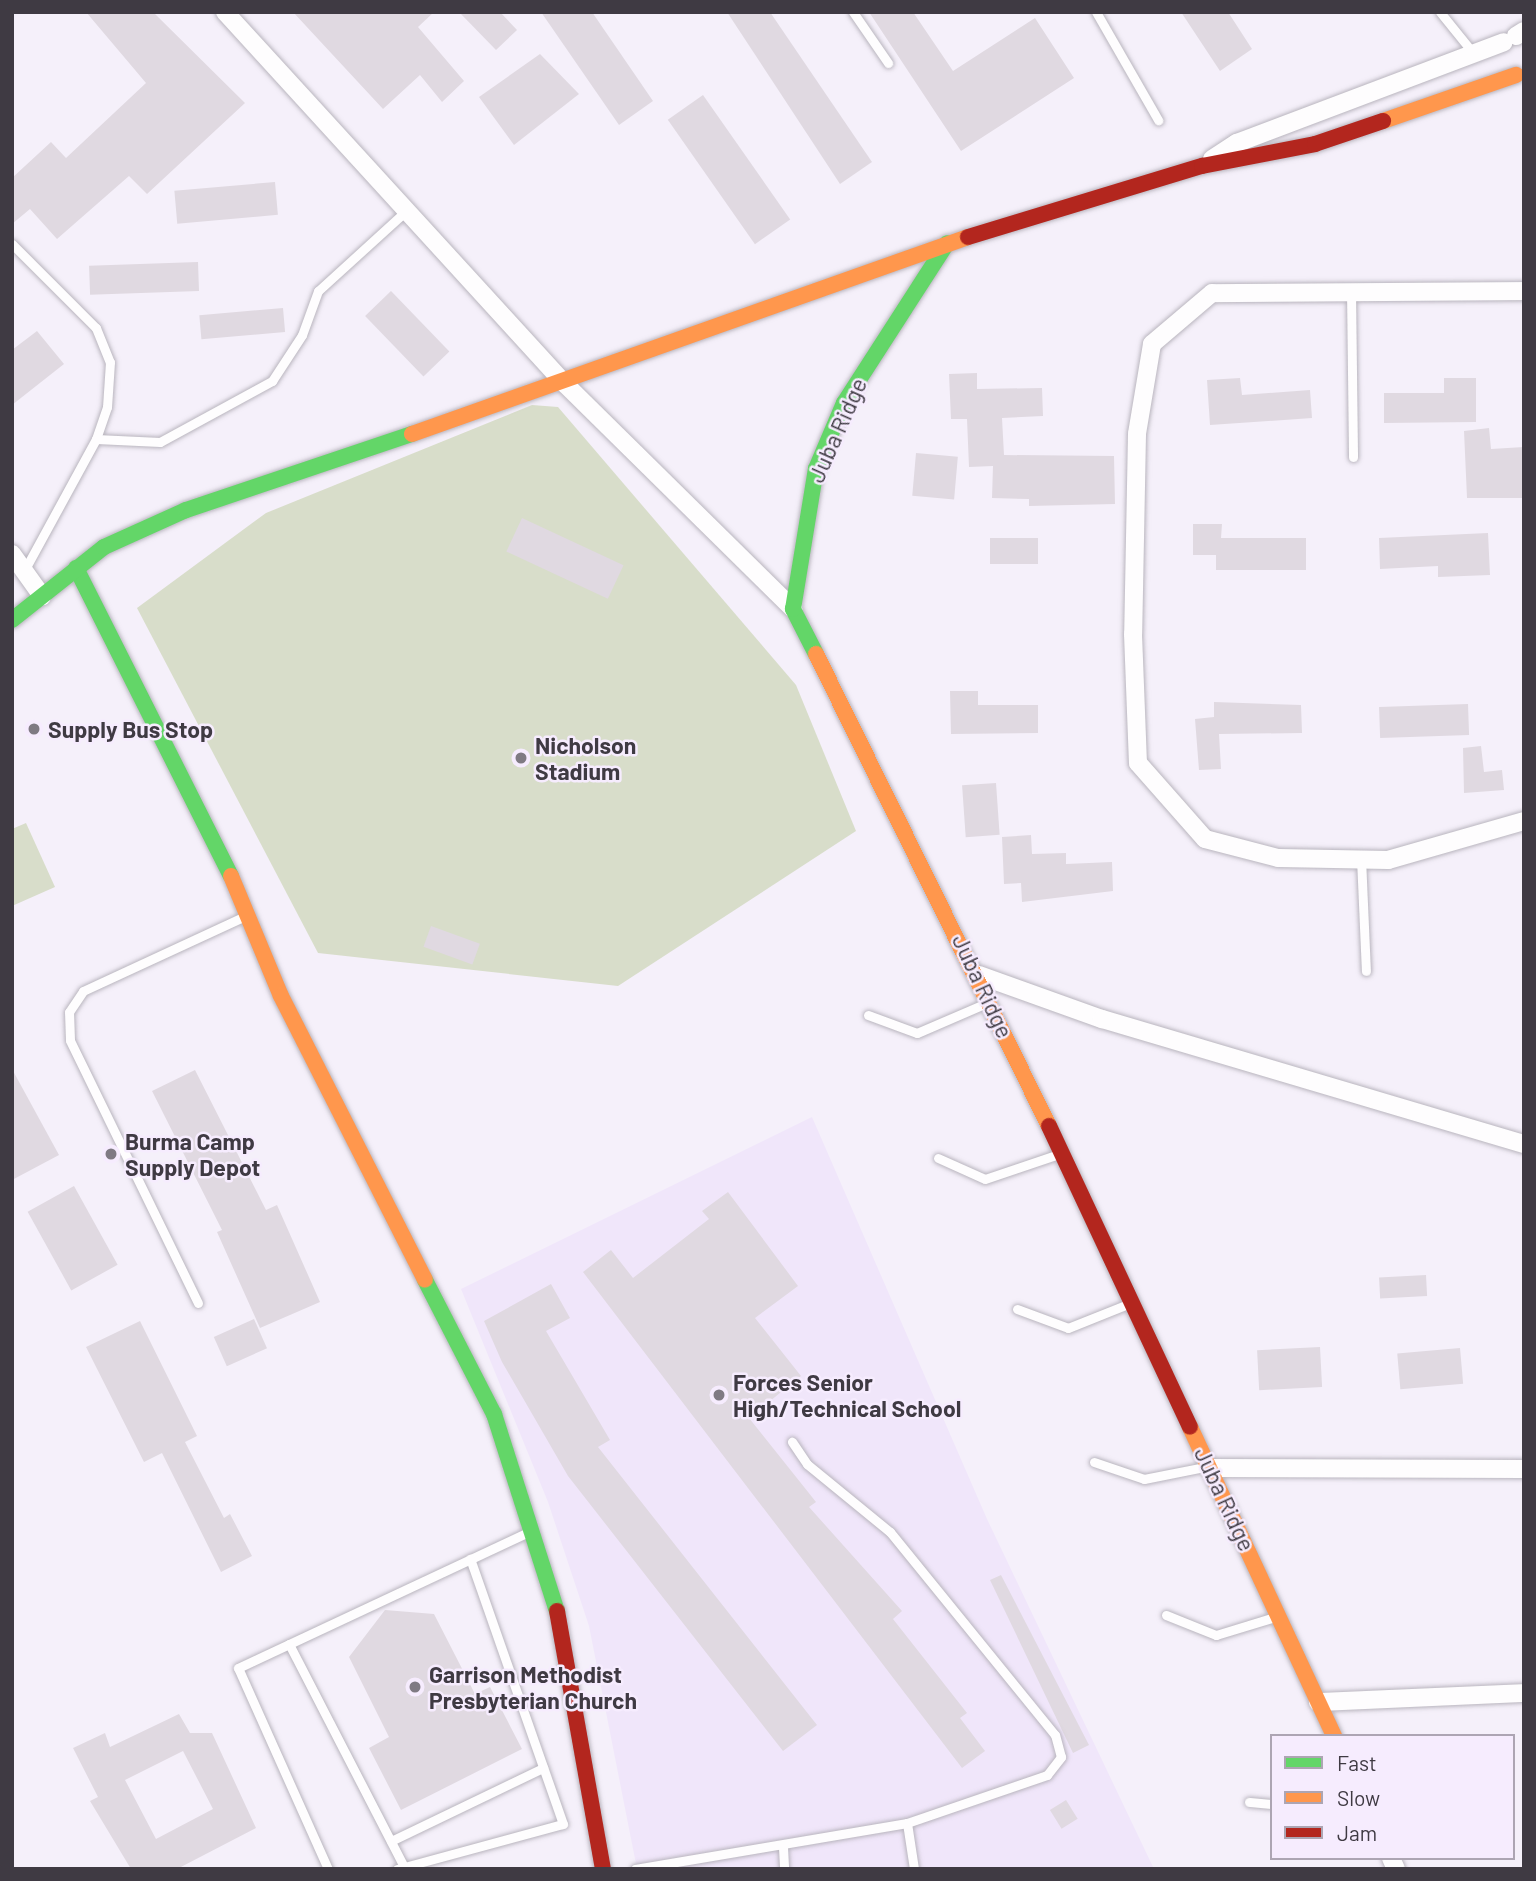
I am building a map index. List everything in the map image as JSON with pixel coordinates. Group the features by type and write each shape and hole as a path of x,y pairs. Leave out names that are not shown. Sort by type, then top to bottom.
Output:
{"street":[{"path":"230,14 564,383 793,609"},
{"path":"1202,166 1237,143 1474,54 1514,36"},
{"path":"12,620 104,547 186,510 564,383 947,243 1202,166 1315,144 1516,75"},
{"name":"Juba Ridge","path":"947,243 851,391 825,447 804,516 793,609 979,975 1059,1154 1210,1467 1333,1734"},
{"path":"1524,290 1351,288 1212,293 1152,344 1137,434 1133,634 1138,763 1205,839 1278,858 1361,856 1388,860 1524,821"},
{"path":"12,554 42,596"},
{"path":"76,568 210,825 245,916 494,1414 563,1629 603,1869"},
{"path":"979,975 1102,1019 1524,1144"},
{"path":"1210,1467 1524,1469"},
{"path":"1318,1702 1524,1693"}],"lane":[{"path":"853,12 888,62"},
{"path":"1097,12 1158,120"},
{"path":"1440,12 1474,54"},
{"path":"96,439 160,442 272,381 302,335 318,292 407,211"},
{"path":"12,244 96,328 110,362 107,407 96,439 24,570"},
{"path":"1351,288 1353,457"},
{"path":"1361,856 1366,971"},
{"path":"198,1303 70,1040 69,1012 83,991 245,916"},
{"path":"868,1015 917,1033 991,1001"},
{"path":"938,1158 985,1179 1059,1154"},
{"path":"1017,1309 1068,1328 1129,1303"},
{"path":"635,1869 783,1847 907,1823 1047,1775 1061,1757 1061,1746 890,1532 807,1464 792,1442"},
{"path":"1094,1462 1144,1479 1210,1467"},
{"path":"328,1869 238,1668 531,1530"},
{"path":"289,1644 391,1840 401,1868 563,1824 470,1559"},
{"path":"1166,1615 1216,1635 1280,1616"},
{"path":"391,1840 543,1768"},
{"path":"1249,1802 1270,1804"},
{"path":"907,1823 915,1869"},
{"path":"783,1847 784,1869"}],"shaded area":[{"name":"Forces Senior High/Technical School","path":"812,1117 987,1519 1154,1869 637,1869 589,1626 548,1502 461,1289"}],"green space":[{"name":"Nicholson Stadium","path":"532,405 558,407 796,685 856,831 618,986 318,953 137,608 266,513"},
{"path":"26,823 55,887 12,906 12,829"}],"building":[{"path":"86,12 153,12 245,103 147,194 129,176 57,239 30,209 12,224 12,178 51,142 66,158 146,83"},
{"path":"293,12 434,12 418,27 464,81 442,102 420,75 383,109"},
{"path":"459,12 500,12 517,30 496,50"},
{"path":"541,12 592,12 653,101 619,125"},
{"path":"727,12 770,12 872,162 840,184"},
{"path":"869,12 913,12 953,71 1035,18 1074,78 961,151"},
{"path":"1181,12 1228,12 1252,49 1220,71"},
{"path":"540,54 579,94 514,145 479,97"},
{"path":"703,95 790,220 755,244 668,120"},
{"path":"275,182 278,215 177,224 174,191"},
{"path":"198,262 199,291 90,295 89,266"},
{"path":"391,291 449,351 423,376 365,316"},
{"path":"283,308 285,332 201,339 199,315"},
{"path":"37,331 64,364 12,405 12,350"},
{"path":"977,373 977,389 1042,388 1043,416 1002,418 1004,455 1114,456 1115,504 1029,506 1029,499 992,498 993,466 969,467 967,419 951,419 949,374"},
{"path":"1240,378 1242,395 1310,390 1312,418 1210,425 1207,380"},
{"path":"1444,378 1476,378 1476,422 1384,423 1384,393 1444,393"},
{"path":"1489,428 1491,449 1524,447 1524,498 1467,498 1464,431"},
{"path":"916,453 958,457 954,499 912,496"},
{"path":"522,518 624,565 608,599 506,552"},
{"path":"1193,524 1222,524 1221,538 1306,538 1306,570 1216,570 1216,555 1193,555"},
{"path":"1488,533 1490,575 1438,577 1438,566 1380,569 1379,538"},
{"path":"990,538 1038,538 1038,564 990,564"},
{"path":"950,691 978,691 978,705 1038,705 1038,733 951,734"},
{"path":"1214,702 1301,705 1302,733 1219,734 1221,769 1199,770 1195,719 1214,717"},
{"path":"1468,704 1469,735 1380,738 1379,707"},
{"path":"1481,746 1484,772 1502,770 1504,790 1464,793 1463,748"},
{"path":"996,783 1000,835 966,837 962,785"},
{"path":"1031,835 1032,854 1066,853 1066,864 1112,862 1113,891 1022,902 1021,883 1004,884 1002,837"},
{"path":"431,926 480,944 472,964 423,947"},
{"path":"12,1069 59,1155 12,1180"},
{"path":"195,1070 266,1210 277,1205 320,1302 260,1328 217,1232 222,1230 152,1091"},
{"path":"74,1186 118,1265 71,1290 28,1212"},
{"path":"728,1192 798,1286 755,1318 801,1376 749,1418 816,1502 809,1507 902,1611 893,1619 967,1713 960,1718 985,1751 962,1768 583,1272 611,1250 633,1278 709,1219 702,1211"},
{"path":"1426,1275 1427,1296 1380,1298 1379,1277"},
{"path":"551,1284 570,1318 546,1331 610,1440 598,1447 817,1725 783,1751 568,1476 502,1362 484,1321"},
{"path":"254,1319 267,1348 227,1366 214,1337"},
{"path":"140,1321 197,1436 185,1442 224,1518 230,1514 252,1556 221,1572 162,1453 144,1462 86,1347"},
{"path":"1320,1347 1322,1387 1259,1390 1257,1350"},
{"path":"1460,1348 1463,1384 1400,1389 1397,1353"},
{"path":"1001,1575 1089,1745 1073,1753 990,1580"},
{"path":"385,1610 434,1614 475,1694 490,1687 522,1749 401,1810 369,1748 389,1737 349,1657"},
{"path":"179,1714 190,1733 212,1733 256,1828 177,1869 131,1869 90,1801 98,1797 73,1748 105,1733 110,1747","holes":["183,1751 213,1809 156,1839 125,1780"]},
{"path":"1066,1800 1078,1819 1062,1829 1050,1810"}],"traffic: fast":[{"path":"816,654 793,609 816,469 844,403 947,243"},
{"path":"12,620 104,547 186,510 412,434"},
{"path":"76,568 231,876"},
{"path":"425,1280 494,1414 557,1611"}],"traffic: slow":[{"path":"1383,121 1516,75"},
{"path":"412,434 968,237"},
{"path":"816,654 1049,1126"},
{"path":"231,876 281,996 425,1280"},
{"path":"1190,1427 1333,1734"}],"traffic: jam":[{"path":"968,237 1202,166 1315,144 1383,121"},
{"path":"1049,1126 1190,1427"},
{"path":"557,1611 603,1869"}],"place":[{"name":"Supply Bus Stop","path":"34,729"},
{"name":"Nicholson Stadium","path":"521,758"},
{"name":"Burma Camp Supply Depot","path":"111,1154"},
{"name":"Forces Senior High/Technical School","path":"719,1395"},
{"name":"Garrison Methodist Presbyterian Church","path":"415,1687"}]}
